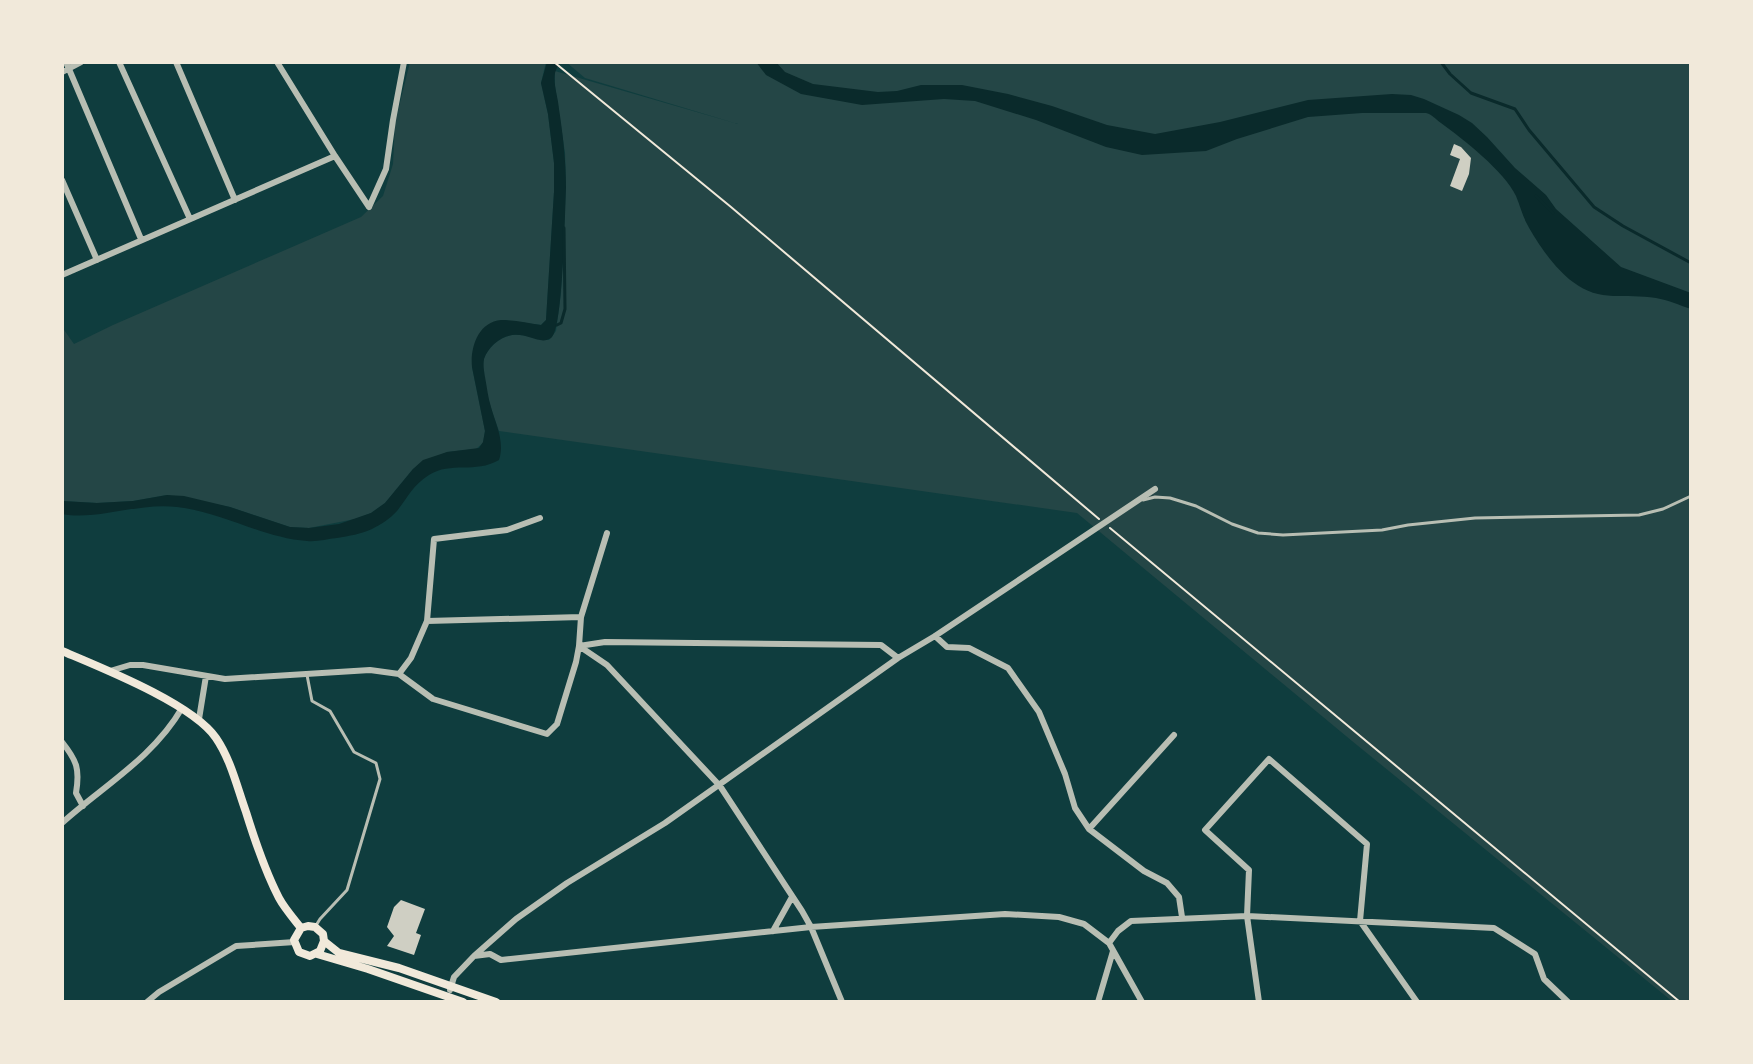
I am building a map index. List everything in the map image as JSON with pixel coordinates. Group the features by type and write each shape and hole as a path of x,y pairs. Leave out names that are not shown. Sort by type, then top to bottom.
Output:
{"main road":[{"path":"62,651 182,708 199,719 215,736 228,759 260,854 280,900 301,928"},
{"path":"317,954 322,948 323,934 315,927 301,928 295,935 295,942 296,948 303,954 317,954 368,969 463,1002"},
{"path":"324,941 348,957 399,968 496,1002"}],"street":[{"path":"81,62 66,67 141,239"},
{"path":"119,62 190,219"},
{"path":"176,62 235,200"},
{"path":"277,62 369,207 386,169 404,62"},
{"path":"62,275 335,156"},
{"path":"62,180 97,260"},
{"path":"447,997 454,977 516,919 720,786 898,658 1155,489"},
{"path":"399,674 411,658 427,621 434,539 507,530 540,518"},
{"path":"108,671 130,665 225,679 370,670 399,674 433,699 547,734 557,724 576,662 581,617 607,533"},
{"path":"427,621 581,617"},
{"path":"935,636 947,647 969,648 1008,668 1039,712 1065,774 1075,808 1089,829 1144,871 1167,883 1179,897 1182,917"},
{"path":"579,646 605,642 881,645 898,658"},
{"path":"579,646 607,665 720,786 811,927 842,1002"},
{"path":"199,719 206,676"},
{"path":"62,823 160,741 182,708"},
{"path":"1089,829 1174,735"},
{"path":"62,742 77,765 76,793 83,806"},
{"path":"1259,1002 1247,916 1249,870 1205,830 1269,759 1367,844 1360,921 1417,1002"},
{"path":"773,931 792,897"},
{"path":"474,956 490,954 501,960 811,927 1005,914 1059,917 1084,924 1109,943 1142,1002"},
{"path":"1109,943 1131,921 1182,917 1247,916 1494,928 1535,954 1544,979 1568,1002"},
{"path":"147,1002 236,946 295,942"},
{"path":"1098,1002 1113,951"}],"lane":[{"path":"1134,502 1155,497 1170,498 1258,533 1283,535 1382,530 1475,518 1639,515 1663,509 1691,496"},
{"path":"307,675 312,701 330,711 354,752 376,763 380,779 347,890 315,927"}],"path":[{"path":"554,62 1680,1002"}],"shaded area":[{"path":"410,62 546,62 541,83 554,162 554,192 546,320 541,325 502,320 472,367 485,431 483,443 476,449 447,452 413,469 385,503 371,513 309,528 290,527 230,507 167,495 133,501 62,501 62,327 74,344 361,217 383,196 393,164 395,123"},
{"path":"547,62 561,62 555,72 555,82 566,188 558,315 551,338 540,340 511,335 494,344 485,357 488,396 500,440 499,460 481,466 437,471 419,483 395,514 372,529 318,541 274,535 210,514 177,507 148,507 75,516 62,514 62,501 133,501 167,495 230,507 290,527 339,524 371,513 385,503 423,460 447,452 479,448 485,431 472,367 472,352 477,337 486,326 501,320 541,325 546,320 554,192 554,163 541,83"},
{"path":"566,62 1691,62 1691,1002 1673,1002 1077,513 499,431 484,380 486,354 507,336 522,335 549,340 556,331 566,185 555,71 738,124 585,78"},
{"path":"756,62 776,62 785,72 813,84 878,92 921,85 962,85 1052,106 1107,125 1155,134 1308,100 1411,95 1472,123 1546,195 1556,209 1621,267 1691,293 1691,309 1656,298 1593,293 1573,282 1536,239 1516,196 1502,176 1471,147 1426,113 1308,117 1206,151 1142,155 1106,147 975,101 944,99 862,105 801,94 766,75"}],"building":[{"path":"1454,144 1471,158 1462,191 1450,186 1460,159 1450,155"},
{"path":"401,900 425,909 416,933 421,935 414,955 387,946 394,936 387,927 394,907"}],"waterway":[{"path":"1441,62 1471,93 1515,109 1594,207 1691,263"},
{"path":"1536,196 1553,213"},
{"path":"557,325 561,323 565,309 564,228"}]}
